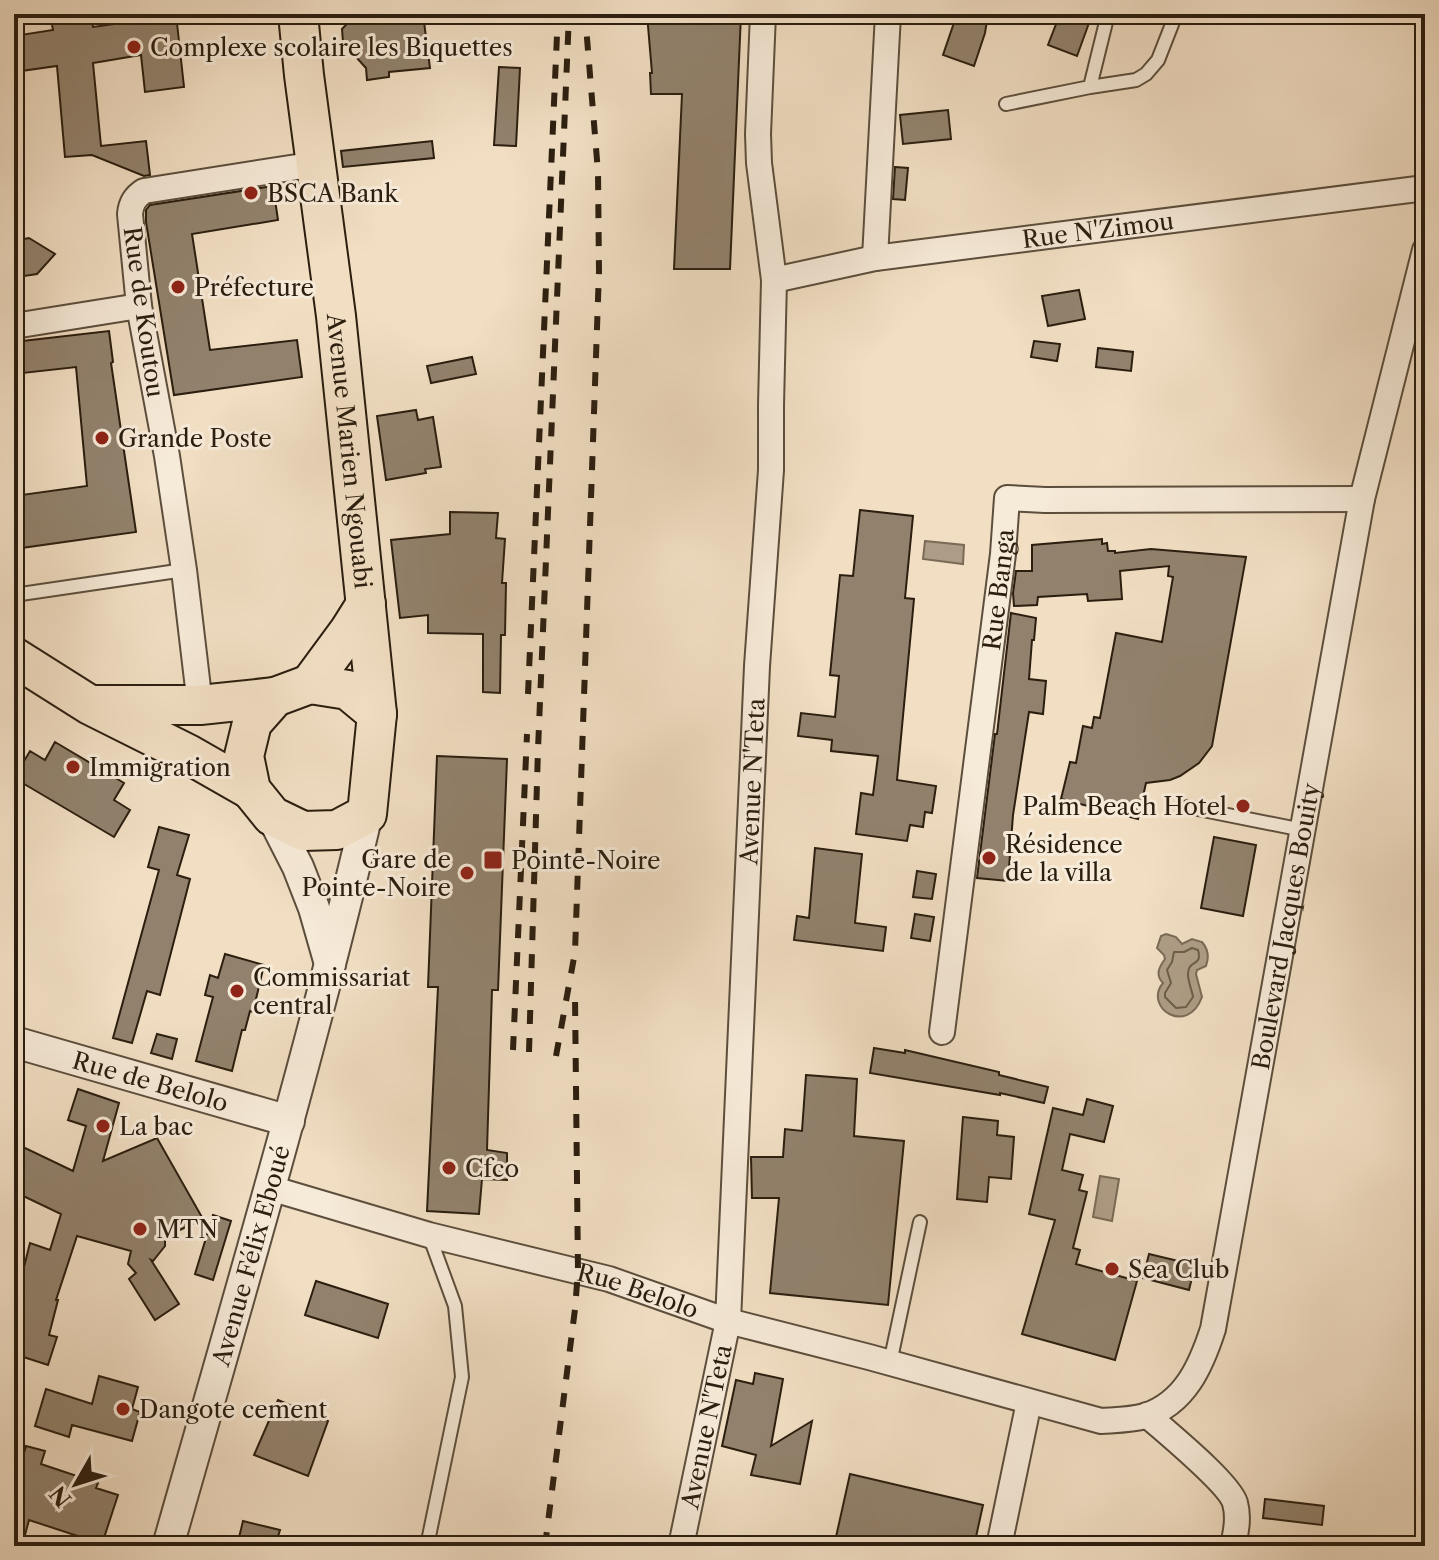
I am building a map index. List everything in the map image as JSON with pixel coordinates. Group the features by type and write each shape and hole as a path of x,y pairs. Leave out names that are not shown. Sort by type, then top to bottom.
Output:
{"main road":[{"name":"Avenue Marien Ngouabi","path":"298,14 337,330 377,714"},
{"name":"Avenue Marien Ngouabi","path":"293,691 349,631 366,604"},
{"path":"16,663 90,705 188,754 303,831 337,830 367,814 377,714 348,690 293,691 200,705 90,705"},
{"path":"262,803 244,756 252,723 293,691"}],"street":[{"name":"Avenue N'Teta","path":"681,1546 728,1321 757,666 771,470 774,280 758,134 763,14"},
{"path":"875,258 888,14"},
{"name":"Rue de Koutou","path":"200,705 167,456 139,306 131,207 136,197 144,191 316,164"},
{"name":"Rue N'Zimou","path":"774,280 875,258 1425,188"},
{"name":"Boulevard Jacques Bouity","path":"1147,1415 1169,1402 1189,1384 1202,1363 1213,1329 1362,499 1425,250"},
{"path":"14,326 139,306"},
{"name":"Rue Banga","path":"942,1032 1003,554 1007,498 1362,499"},
{"path":"262,803 298,867 331,966"},
{"name":"Avenue Félix Eboué","path":"168,1546 289,1121 331,966 367,814"},
{"name":"Rue de Belolo","path":"14,1042 289,1121"},
{"name":"Rue Belolo","path":"270,1188 429,1235 609,1279 728,1321 1101,1421 1147,1415"},
{"path":"999,1546 1029,1402"},
{"path":"1147,1415 1219,1480 1235,1501 1237,1525 1233,1546"}],"lane":[{"path":"1090,87 1108,14"},
{"path":"1006,104 1136,80 1158,60 1176,14"},
{"path":"14,595 184,570"},
{"path":"1188,807 1303,830"},
{"path":"890,1363 920,1222"},
{"path":"427,1546 462,1377 455,1306 429,1235"}],"water":[{"path":"925,541 964,545 963,564 923,559"},
{"path":"1161,936 1176,937 1182,944 1192,939 1202,942 1207,951 1206,966 1197,970 1196,974 1202,997 1187,1015 1169,1014 1159,1001 1158,992 1163,983 1159,971 1165,959 1157,948"},
{"path":"1100,1176 1119,1179 1112,1221 1093,1217"}],"building":[{"path":"50,14 91,14 93,27 176,14 184,87 145,92 141,55 93,63 101,146 146,141 150,175 144,176 92,155 65,157 57,66 14,72 14,36 53,30"},
{"path":"347,14 423,14 430,68 389,72 389,77 367,80 366,68 356,57 353,42 343,42 342,29 348,23"},
{"path":"647,14 741,14 730,269 674,269 682,94 651,94"},
{"path":"957,14 988,14 974,66 943,55"},
{"path":"1060,14 1089,23 1077,56 1048,45"},
{"path":"499,67 520,68 516,146 494,145"},
{"path":"948,110 951,139 903,144 900,115"},
{"path":"432,141 434,158 343,167 341,151"},
{"path":"895,167 908,168 905,200 893,199"},
{"name":"Préfecture","path":"273,186 278,220 192,234 210,350 297,340 302,377 174,395 146,210 150,205"},
{"path":"29,238 55,254 37,274 24,276 14,270 14,245 18,240"},
{"path":"1079,290 1085,319 1048,326 1042,296"},
{"name":"Grande Poste","path":"109,331 136,532 14,549 14,496 87,486 76,367 14,374 14,342"},
{"path":"1034,341 1060,344 1057,361 1031,357"},
{"path":"1098,348 1133,352 1131,371 1096,367"},
{"path":"472,357 476,374 431,383 427,366"},
{"path":"416,410 418,420 433,417 441,467 386,480 377,416"},
{"path":"860,510 913,516 905,598 914,599 897,780 936,786 932,813 925,812 923,827 910,825 907,841 856,834 861,793 873,795 878,756 831,751 832,740 798,736 801,713 835,717 839,676 830,675 840,575 853,576"},
{"path":"450,512 498,513 496,538 505,539 502,583 506,583 500,693 483,692 483,634 428,633 428,615 400,618 391,540 450,534"},
{"path":"1102,539 1102,544 1107,543 1108,551 1115,553 1151,549 1246,557 1212,746 1199,763 1180,776 1146,783 1138,819 1061,799 1070,762 1076,763 1083,726 1092,728 1094,717 1100,718 1116,633 1162,642 1173,577 1168,576 1169,566 1120,571 1122,599 1088,601 1087,594 1038,597 1037,605 1014,606 1016,571 1032,571 1032,545"},
{"path":"1011,613 1036,618 1029,679 1046,681 1043,714 1029,712 1013,815 1008,881 977,878"},
{"path":"55,742 124,783 114,800 130,810 114,837 14,778 30,751 45,760"},
{"path":"437,756 507,759 498,990 492,990 487,1150 507,1153 507,1180 482,1179 479,1214 427,1211 438,987 428,987"},
{"path":"159,827 189,835 177,875 190,879 160,995 147,991 132,1043 113,1038 159,870 148,867"},
{"path":"1214,837 1256,845 1243,916 1201,908"},
{"path":"815,848 862,854 855,923 886,927 883,951 794,940 797,916 809,918"},
{"path":"917,871 936,874 932,899 913,897"},
{"path":"915,914 934,917 930,941 911,938"},
{"path":"225,954 264,965 253,1012 250,1011 245,1030 242,1030 232,1071 196,1061 213,997 205,995 210,975 218,978"},
{"path":"157,1034 177,1039 172,1059 151,1053"},
{"path":"874,1048 905,1053 905,1050 1048,1087 1044,1103 870,1073"},
{"path":"806,1075 857,1079 854,1136 904,1141 888,1305 770,1293 779,1198 752,1198 751,1157 783,1157 785,1129 802,1131"},
{"path":"78,1089 119,1103 103,1161 157,1138 203,1219 165,1237 165,1246 151,1260 179,1304 155,1320 129,1279 136,1273 128,1264 131,1251 77,1236 56,1300 49,1335 57,1337 48,1365 14,1354 14,1264 24,1267 30,1243 50,1250 61,1214 19,1194 24,1183 14,1178 14,1157 19,1145 73,1171 86,1126 68,1120"},
{"path":"1087,1099 1113,1106 1104,1142 1070,1134 1062,1170 1083,1175 1079,1190 1087,1192 1073,1248 1080,1250 1076,1264 1137,1281 1115,1360 1022,1334 1055,1220 1029,1214 1053,1108 1083,1115"},
{"path":"963,1117 998,1121 997,1135 1014,1137 1011,1179 989,1177 987,1202 957,1199"},
{"path":"213,1215 231,1221 213,1280 195,1274"},
{"path":"1149,1254 1195,1265 1189,1290 1143,1278"},
{"path":"316,1281 388,1304 378,1338 305,1315"},
{"path":"755,1373 783,1379 771,1446 812,1421 800,1484 751,1475 756,1455 722,1446 736,1380 753,1384"},
{"path":"99,1376 138,1387 132,1409 140,1412 132,1441 72,1425 69,1437 35,1426 46,1389 92,1404"},
{"path":"278,1400 328,1421 308,1476 254,1455"},
{"path":"26,1446 45,1451 41,1464 98,1483 96,1488 118,1495 102,1544 29,1520 22,1546 14,1546 14,1488"},
{"path":"850,1474 983,1505 974,1546 834,1546"},
{"path":"1265,1499 1324,1506 1322,1525 1263,1518"},
{"path":"243,1521 280,1530 275,1546 237,1546"}],"railway":[{"path":"529,1052 538,749 569,14"},
{"path":"556,1056 575,952 599,271 598,172 585,14"},
{"path":"528,694 557,35"},
{"path":"513,1050 527,734"},
{"path":"545,1546 578,1271 575,996"}],"place":[{"name":"Complexe scolaire les Biquettes","path":"134,47"},
{"name":"BSCA Bank","path":"251,193"},
{"name":"Préfecture","path":"178,287"},
{"name":"Grande Poste","path":"102,438"},
{"name":"Immigration","path":"73,767"},
{"name":"Palm Beach Hotel","path":"1243,806"},
{"name":"Résidence de la villa","path":"989,858"},
{"name":"Pointe-Noire","path":"493,860"},
{"name":"Gare de Pointe-Noire","path":"467,873"},
{"name":"Commissariat central","path":"237,991"},
{"name":"La bac","path":"103,1126"},
{"name":"Cfco","path":"449,1168"},
{"name":"MTN","path":"140,1229"},
{"name":"Sea Club","path":"1112,1269"},
{"name":"Dangote cement","path":"123,1409"}]}
